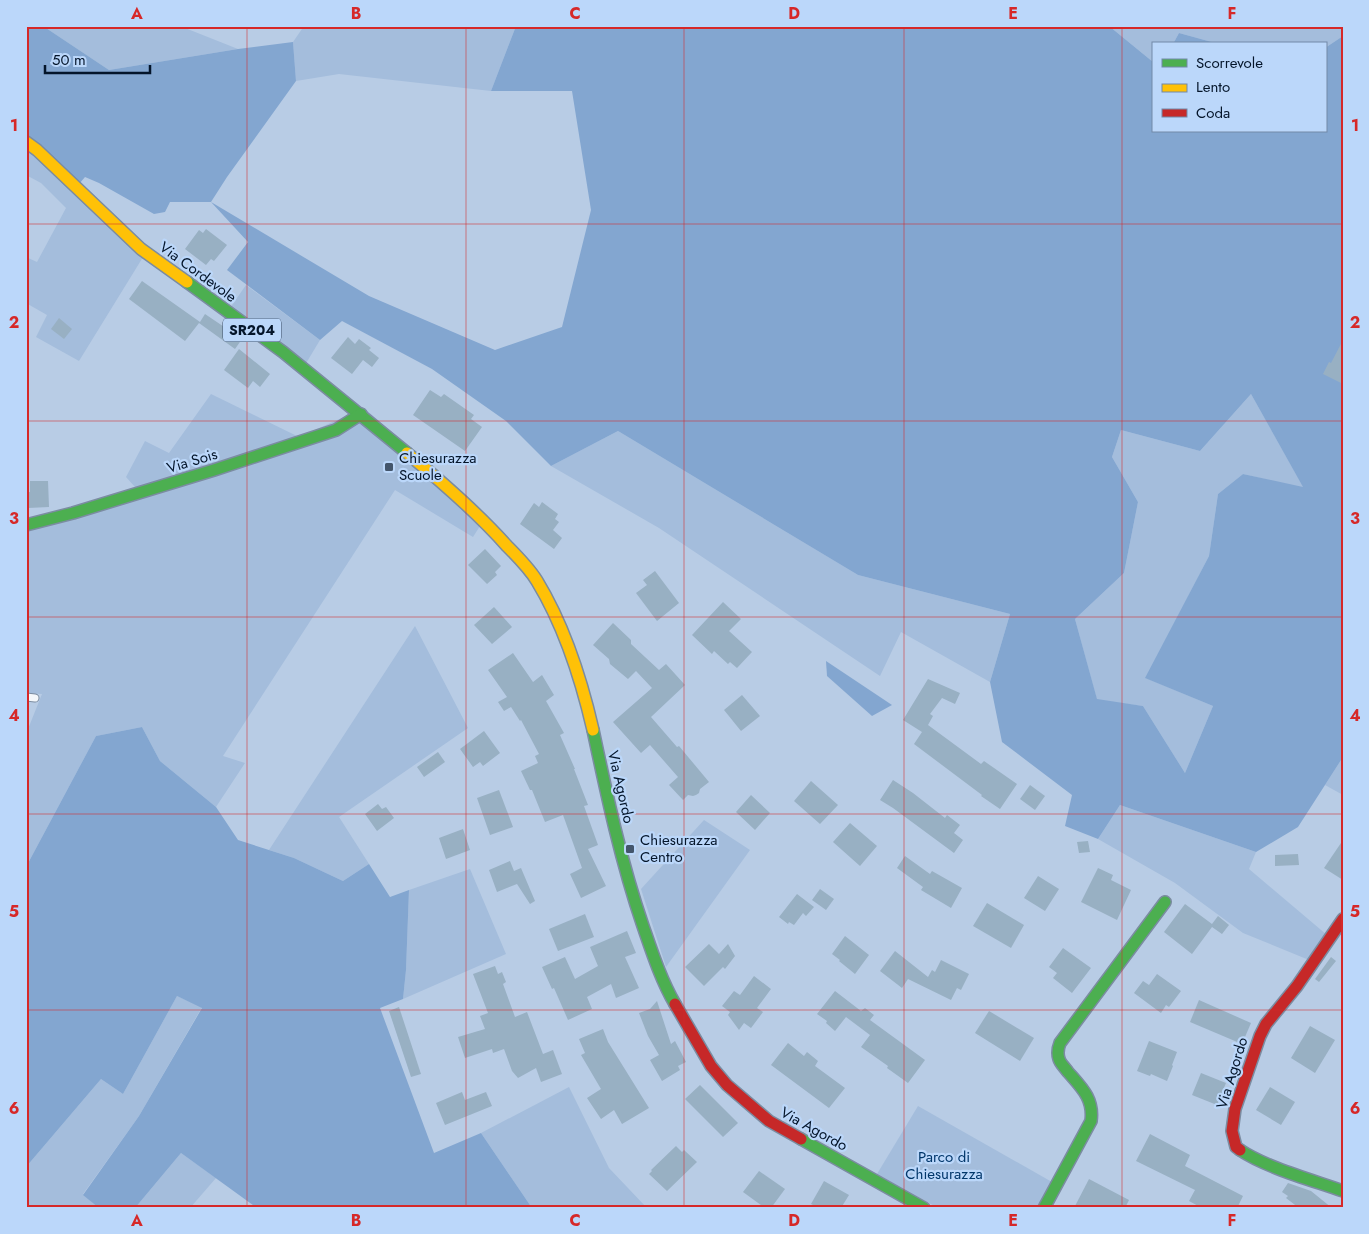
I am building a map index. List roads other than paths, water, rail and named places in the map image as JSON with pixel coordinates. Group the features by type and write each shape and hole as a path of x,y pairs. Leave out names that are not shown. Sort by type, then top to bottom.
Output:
{"main road":[{"name":"Via Cordevole","path":"26,142 37,150 141,249 283,352 361,414"},
{"name":"Via Sois","path":"26,525 214,470 336,430 361,414"},
{"name":"Via Agordo","path":"361,414 478,515 523,563 547,599 564,634 578,672 593,728 612,819 633,896 649,944 669,993 711,1066 727,1085 769,1121 924,1208"},
{"path":"1044,1208 1093,1115 1091,1102 1059,1060 1058,1046 1165,902"},
{"name":"Via Agordo","path":"1343,919 1297,986 1266,1024 1239,1095 1232,1131 1236,1147 1248,1155 1343,1191"}],"lane":[{"path":"26,697 35,698"}],"place":[{"name":"Chiesurazza Scuole","path":"389,467"},
{"name":"Chiesurazza Centro","path":"630,849"}],"park label":[{"name":"Parco di Chiesurazza","path":"944,1166"}]}
